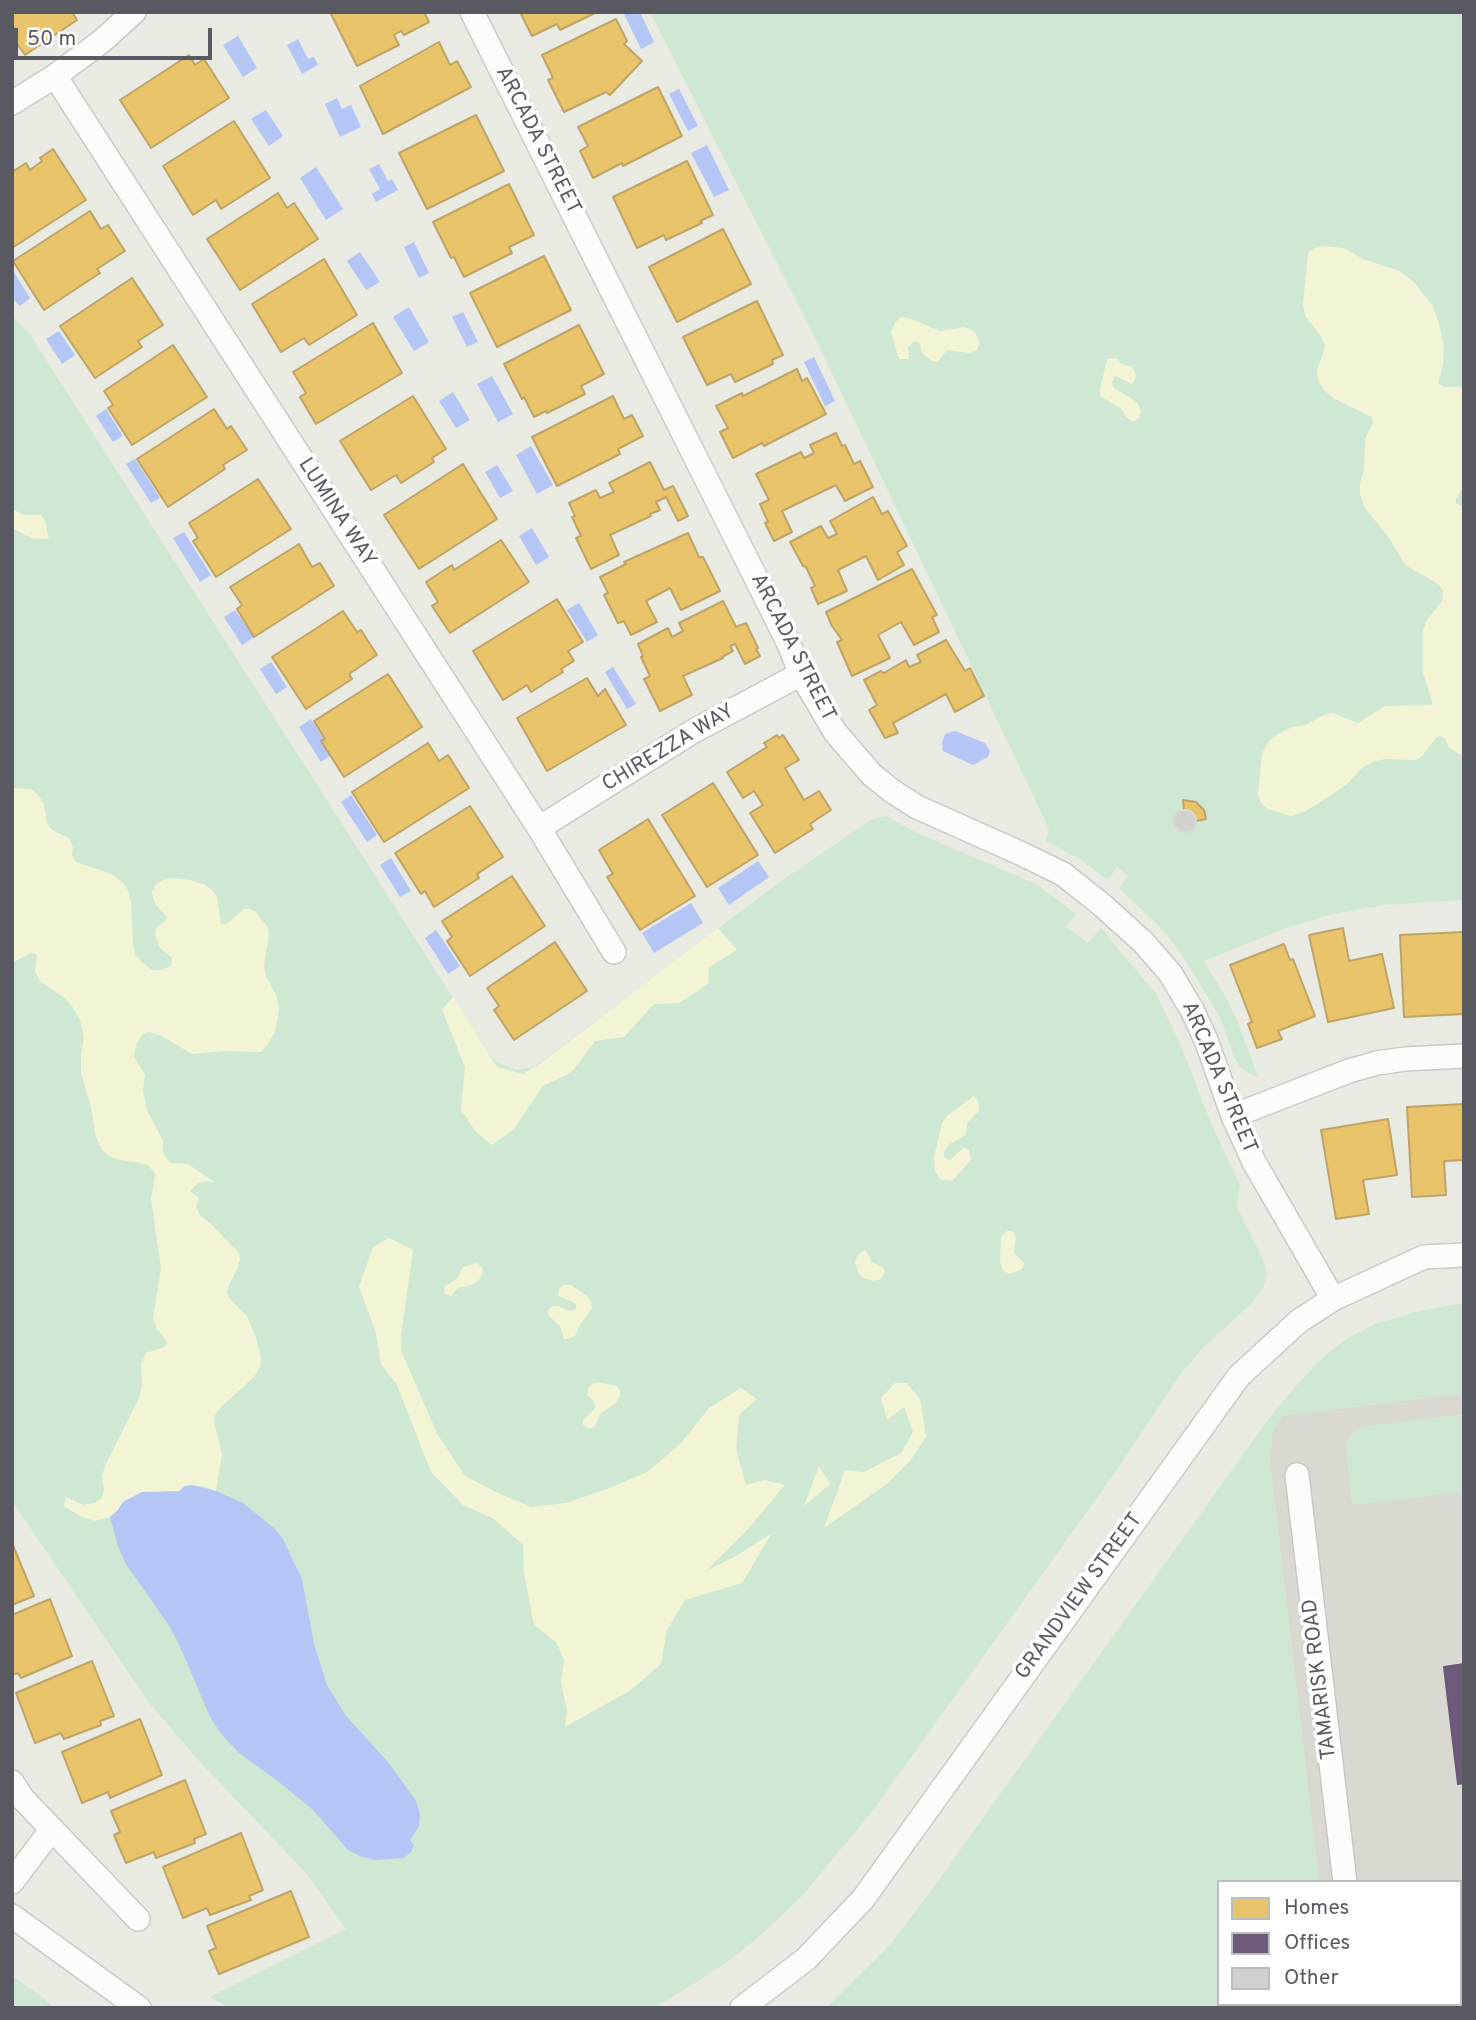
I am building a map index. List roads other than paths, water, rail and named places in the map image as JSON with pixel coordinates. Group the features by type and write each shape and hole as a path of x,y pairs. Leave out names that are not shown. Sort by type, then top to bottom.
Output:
{"street":[{"path":"12,103 55,76 102,41 134,12"},
{"name":"ARCADA STREET","path":"472,12 788,642 801,674 835,732 872,775 892,791 917,807 1063,874 1143,942 1170,973 1192,1010 1254,1162 1333,1299"},
{"name":"LUMINA WAY","path":"55,76 539,828 614,952"},
{"name":"CHIREZZA WAY","path":"539,828 692,732 801,674"},
{"path":"1233,1116 1358,1068 1405,1059 1464,1056"},
{"name":"GRANDVIEW STREET","path":"742,2008 806,1959 863,1899 1238,1376 1298,1321 1333,1299 1424,1257 1464,1255"},
{"name":"TAMARISK ROAD","path":"1297,1475 1345,1880"},
{"path":"12,1783 23,1799 138,1919"},
{"path":"12,1882 52,1829"},
{"path":"12,1916 139,2008"}],"water":[{"path":"640,12 654,42 641,49 624,14"},
{"path":"238,36 257,68 243,77 223,45"},
{"path":"298,39 308,59 314,57 318,65 302,74 287,45"},
{"path":"679,89 698,126 688,131 669,94"},
{"path":"337,98 342,109 351,105 361,127 340,137 325,104"},
{"path":"266,110 283,136 269,146 251,119"},
{"path":"707,145 729,190 714,197 691,153"},
{"path":"379,164 388,181 392,179 398,190 376,202 372,194 380,189 369,169"},
{"path":"316,167 343,209 326,220 300,178"},
{"path":"414,242 429,273 419,278 404,247"},
{"path":"360,252 380,282 366,290 347,261"},
{"path":"12,269 30,298 20,306 12,298"},
{"path":"409,307 429,342 414,351 393,317"},
{"path":"463,312 478,342 467,347 452,317"},
{"path":"59,331 75,355 62,364 46,339"},
{"path":"814,357 835,401 825,406 804,362"},
{"path":"492,376 513,414 498,422 477,384"},
{"path":"453,392 470,420 456,428 439,401"},
{"path":"106,409 123,436 113,442 96,416"},
{"path":"531,446 553,485 537,494 516,455"},
{"path":"135,459 160,498 151,503 126,464"},
{"path":"497,465 513,491 500,498 485,472"},
{"path":"532,528 549,557 536,565 519,536"},
{"path":"184,532 211,575 200,582 173,538"},
{"path":"579,603 598,635 587,642 567,610"},
{"path":"235,610 254,637 242,645 224,617"},
{"path":"271,662 287,687 276,694 260,669"},
{"path":"613,667 636,704 627,709 605,672"},
{"path":"311,719 333,754 321,762 299,727"},
{"path":"955,731 985,743 990,751 988,757 973,765 943,751 945,734"},
{"path":"351,795 377,835 367,842 341,802"},
{"path":"391,858 411,891 400,897 380,865"},
{"path":"758,861 769,877 729,905 718,888"},
{"path":"691,903 703,923 654,953 642,933"},
{"path":"436,930 460,966 448,974 425,938"},
{"path":"192,1485 216,1491 243,1503 274,1528 283,1539 302,1579 314,1644 327,1685 346,1716 388,1762 416,1801 420,1814 419,1826 410,1840 414,1846 404,1858 377,1860 348,1850 313,1810 238,1752 210,1717 170,1627 126,1564 110,1517 123,1502 142,1492 179,1491"}]}
